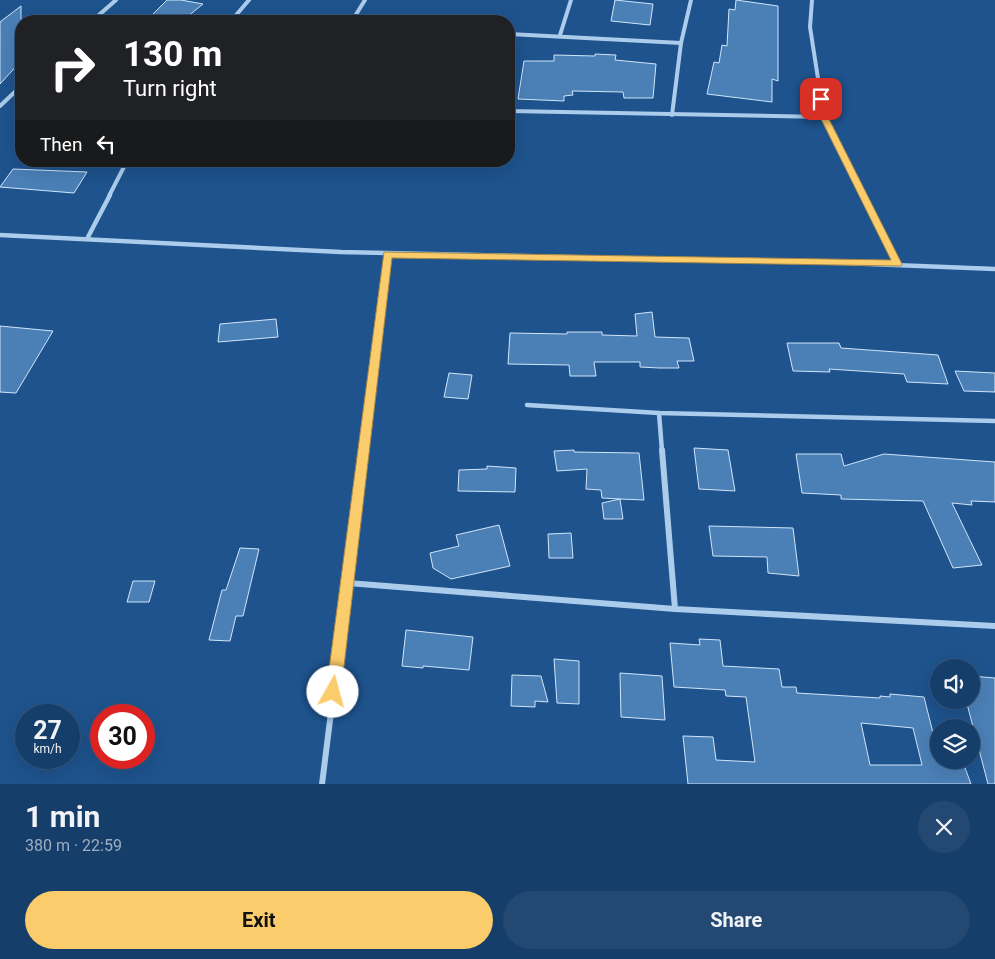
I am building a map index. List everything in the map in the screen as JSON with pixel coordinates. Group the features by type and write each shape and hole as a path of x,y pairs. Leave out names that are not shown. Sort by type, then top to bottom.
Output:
{"street":[{"path":"99,15 116,0"},
{"path":"236,15 249,0"},
{"path":"356,15 365,0"},
{"path":"560,36 571,0"},
{"path":"672,115 681,43 691,0"},
{"path":"812,0 810,27 824,117 898,264"},
{"path":"515,34 681,43"},
{"path":"0,105 15,91"},
{"path":"515,111 824,117"},
{"path":"88,237 125,167"},
{"path":"0,235 88,237 388,254 898,264 995,269"},
{"path":"322,784 388,254"},
{"path":"527,405 659,413 995,421"},
{"path":"659,413 675,609"},
{"path":"348,583 675,609 995,626"}],"building":[{"path":"167,0 181,0 203,4 189,15 152,15"},
{"path":"615,0 653,4 650,25 611,21"},
{"path":"736,0 778,6 778,81 772,79 772,102 707,94 714,62 719,63 722,45 727,46 729,9 735,10"},
{"path":"21,6 21,15 15,15 15,68 0,84 0,22"},
{"path":"595,54 616,55 615,60 656,64 653,98 624,98 623,92 572,91 573,95 564,96 564,101 518,99 524,61 554,61 554,55 595,56"},
{"path":"13,169 87,172 74,193 0,187"},
{"path":"652,312 655,337 689,338 694,361 677,361 679,368 640,367 640,362 594,362 596,376 570,376 569,365 508,364 510,333 567,334 567,332 602,332 602,335 637,336 635,314"},
{"path":"276,319 278,337 218,342 220,324"},
{"path":"0,326 53,331 16,393 0,392"},
{"path":"787,343 839,343 841,348 938,355 948,384 907,382 904,374 829,369 830,372 793,371"},
{"path":"955,371 995,373 995,392 964,391"},
{"path":"449,373 472,375 468,399 444,397"},
{"path":"694,448 728,450 735,491 699,489"},
{"path":"574,450 574,452 639,453 644,500 602,498 601,490 586,489 587,469 557,471 554,451"},
{"path":"796,454 841,454 844,466 884,454 995,462 995,502 971,501 972,505 952,503 982,565 953,568 923,501 841,499 841,495 802,493"},
{"path":"487,466 516,468 515,492 458,491 459,470 487,469"},
{"path":"620,499 623,519 604,519 602,503"},
{"path":"499,525 510,566 451,579 433,568 430,553 459,546 456,535"},
{"path":"709,526 793,528 799,576 768,573 767,557 713,556"},
{"path":"571,533 573,558 549,558 548,534"},
{"path":"240,548 259,549 243,616 236,616 230,641 209,640 222,590 226,590"},
{"path":"133,581 155,581 149,602 127,602"},
{"path":"406,630 473,637 469,670 402,666"},
{"path":"699,639 720,640 723,666 779,669 782,687 796,687 797,693 880,698 880,696 890,697 890,694 924,697 930,721 930,769 965,769 971,784 688,784 683,736 713,737 716,760 755,762 746,697 726,696 725,690 674,687 670,643 700,645","holes":["861,723 913,728 922,765 870,765"]},
{"path":"554,659 579,661 579,704 557,703"},
{"path":"620,673 662,676 665,720 621,717"},
{"path":"512,675 541,676 548,702 535,701 535,707 511,706"},
{"path":"980,677 995,678 995,784 988,784 980,753 980,719 971,719 968,709 980,709"}],"route":[{"path":"333,692 388,254 898,264 824,117 821,99"}]}
